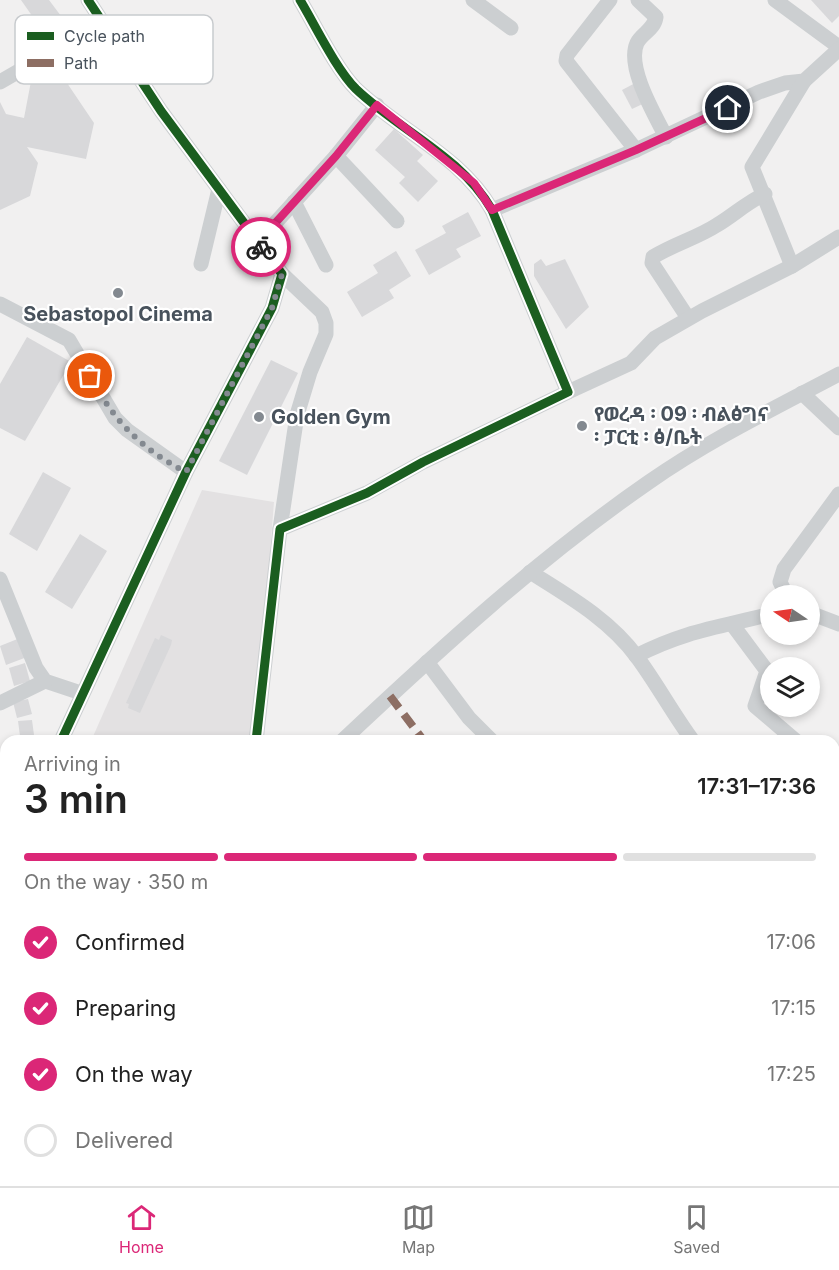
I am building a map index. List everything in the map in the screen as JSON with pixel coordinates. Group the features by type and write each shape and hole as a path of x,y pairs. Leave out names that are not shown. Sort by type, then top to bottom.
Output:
{"street":[{"path":"88,0 97,15"},
{"path":"300,0 351,83 474,183 492,210 568,392"},
{"path":"473,0 511,28"},
{"path":"610,0 567,55 566,61 636,150"},
{"path":"638,0 656,17 652,27 637,42 634,61 666,137"},
{"path":"775,0 839,48 804,81 752,167 765,194 792,266"},
{"path":"0,82 15,73"},
{"path":"492,210 666,137 759,92 785,83 804,81"},
{"path":"143,84 282,274 322,312 326,323 326,334 310,372 297,415 280,530 257,735"},
{"path":"258,242 336,156 377,105"},
{"path":"336,156 396,221"},
{"path":"201,264 219,189"},
{"path":"688,318 652,263 653,257 717,225 748,202 765,194"},
{"path":"294,202 312,233 326,265"},
{"path":"280,530 367,493 423,462 631,363 655,338 688,318 792,266 839,237"},
{"path":"64,735 81,693 186,472 272,308 282,274"},
{"path":"0,304 69,340 115,418 127,430 186,472"},
{"path":"348,735 427,662 530,572 648,482 687,456 839,374"},
{"path":"802,393 839,429"},
{"path":"782,585 780,582 784,569 839,494"},
{"path":"530,572 594,613 636,656 689,735"},
{"path":"0,579 36,668 45,681 81,693"},
{"path":"636,656 677,636 760,617"},
{"path":"820,617 839,624"},
{"path":"732,624 760,660"},
{"path":"427,662 469,718 486,735"},
{"path":"0,703 45,681"},
{"path":"760,694 755,706 760,710"},
{"path":"768,717 789,735"}],"shaded area":[{"path":"202,490 274,502 265,617 251,735 94,735"}],"building":[{"path":"21,0 49,0 60,15 32,15"},
{"path":"811,0 839,0 839,16 832,23"},
{"path":"639,81 649,101 632,109 622,90"},
{"path":"30,84 68,84 94,123 86,159 27,147 38,163 30,196 0,210 0,102 6,114 24,118"},
{"path":"394,129 423,155 417,161 438,181 418,202 399,183 405,177 375,150"},
{"path":"468,212 481,236 456,249 461,257 429,275 415,250 446,233 442,226"},
{"path":"396,251 411,276 389,290 394,298 362,317 347,292 378,273 373,265"},
{"path":"541,259 546,266 565,259 589,307 566,329 534,276 534,264"},
{"path":"27,337 71,362 25,441 0,428 0,384"},
{"name":"Golden Gym","path":"271,360 298,373 247,475 219,461"},
{"path":"43,472 71,488 37,551 9,534"},
{"path":"80,534 107,551 72,609 45,592"},
{"path":"161,635 172,640 171,645 140,713 128,708 129,704 126,703 155,638 159,640"},
{"path":"20,638 27,657 6,665 0,646"},
{"path":"25,663 30,681 14,686 9,668"},
{"path":"28,699 32,714 17,718 13,702"},
{"path":"32,720 34,735 20,735 18,721"}],"marked path":[{"path":"390,696 419,735"}],"cycle path":[{"path":"88,0 98,15"},
{"path":"257,735 280,529 367,493 423,462 568,392 492,210 464,174 356,89 333,59 300,0"},
{"path":"64,735 186,472 272,308 282,274 143,84"}],"way so far":[{"path":"90,376 115,418 127,430 186,472 272,308 282,274 261,247"}],"place":[{"name":"Sebastopol Cinema","path":"118,293"},
{"name":"Golden Gym","path":"259,417"},
{"name":"የወረዳ ፡ 09 ፡ ብልፅግና ፡ ፓርቲ ፡ ፅ/ቤት","path":"582,426"}],"route":[{"path":"261,247 258,242 336,156 377,105 474,183 492,210 636,150 728,108"}]}
